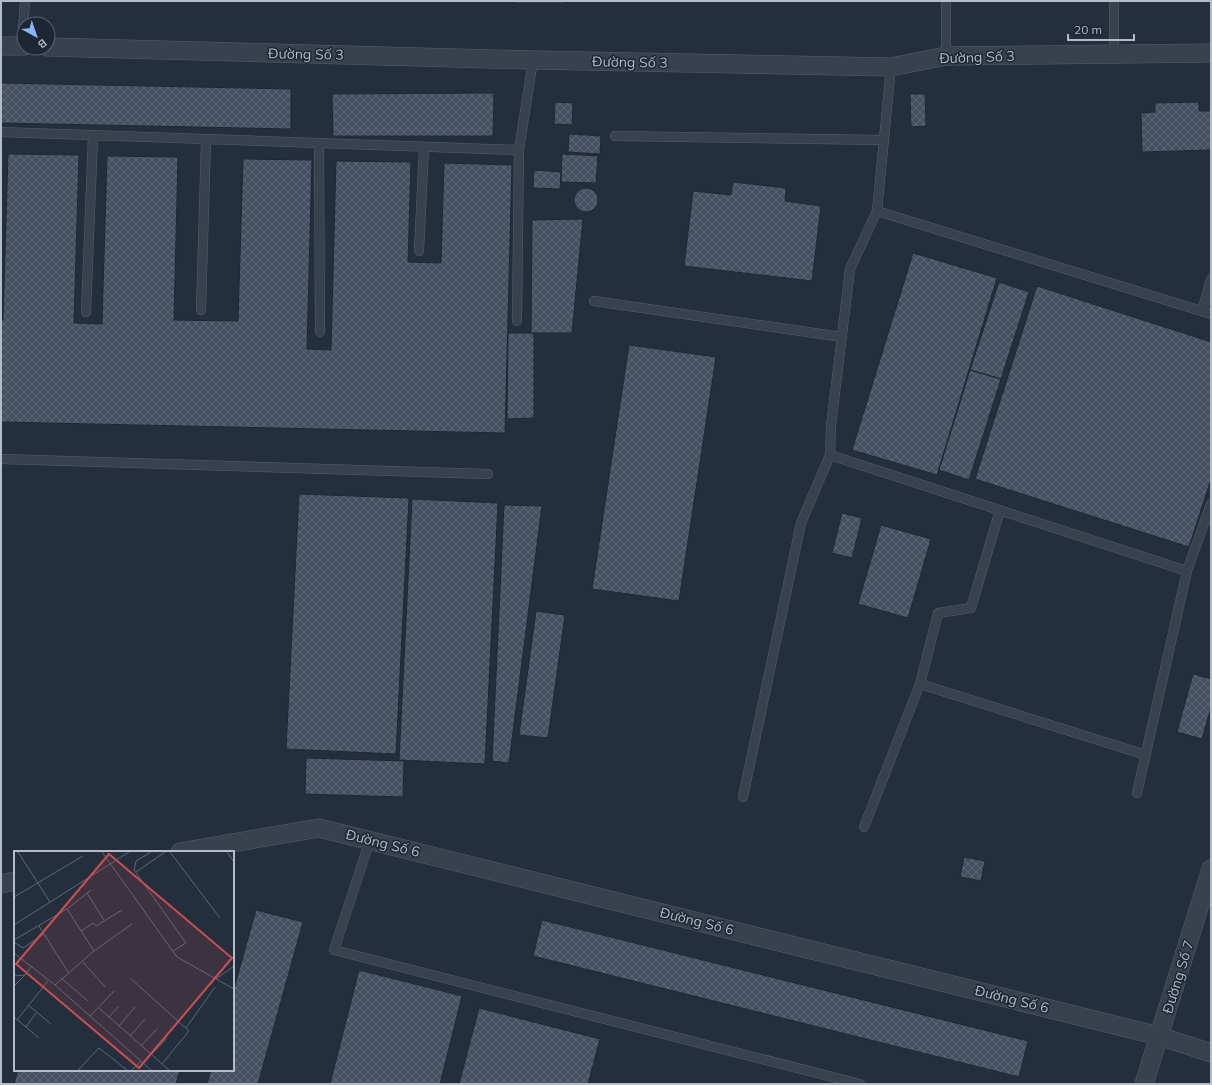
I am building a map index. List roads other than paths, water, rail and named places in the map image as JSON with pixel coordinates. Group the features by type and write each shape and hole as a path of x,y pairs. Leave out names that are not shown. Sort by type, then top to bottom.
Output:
{"street":[{"path":"1,46 16,46"},
{"name":"Đường Số 3","path":"56,47 533,60 891,67 946,56 1211,53"},
{"name":"Đường Số 6","path":"186,851 319,828 1159,1036 1211,1053"},
{"name":"Đường Số 7","path":"1144,1084 1211,869"},
{"path":"1,884 14,881"}],"lane":[{"path":"24,1 24,16"},
{"path":"946,1 946,56"},
{"path":"1114,1 1114,54"},
{"path":"517,321 520,150 533,60"},
{"path":"743,797 801,523 830,455 831,426 850,269 877,210 891,67"},
{"path":"1,132 520,150"},
{"path":"86,312 93,136"},
{"path":"615,136 884,140"},
{"path":"201,310 206,140"},
{"path":"319,143 320,332"},
{"path":"419,251 424,147"},
{"path":"877,210 1211,314"},
{"path":"1202,311 1211,279"},
{"path":"594,301 842,337"},
{"path":"830,455 1187,571"},
{"path":"1,459 488,474"},
{"path":"1137,793 1187,571 1211,504"},
{"path":"864,827 920,684 938,613 971,608 1000,510"},
{"path":"920,684 1146,755"},
{"path":"370,840 334,950 860,1084"}]}
